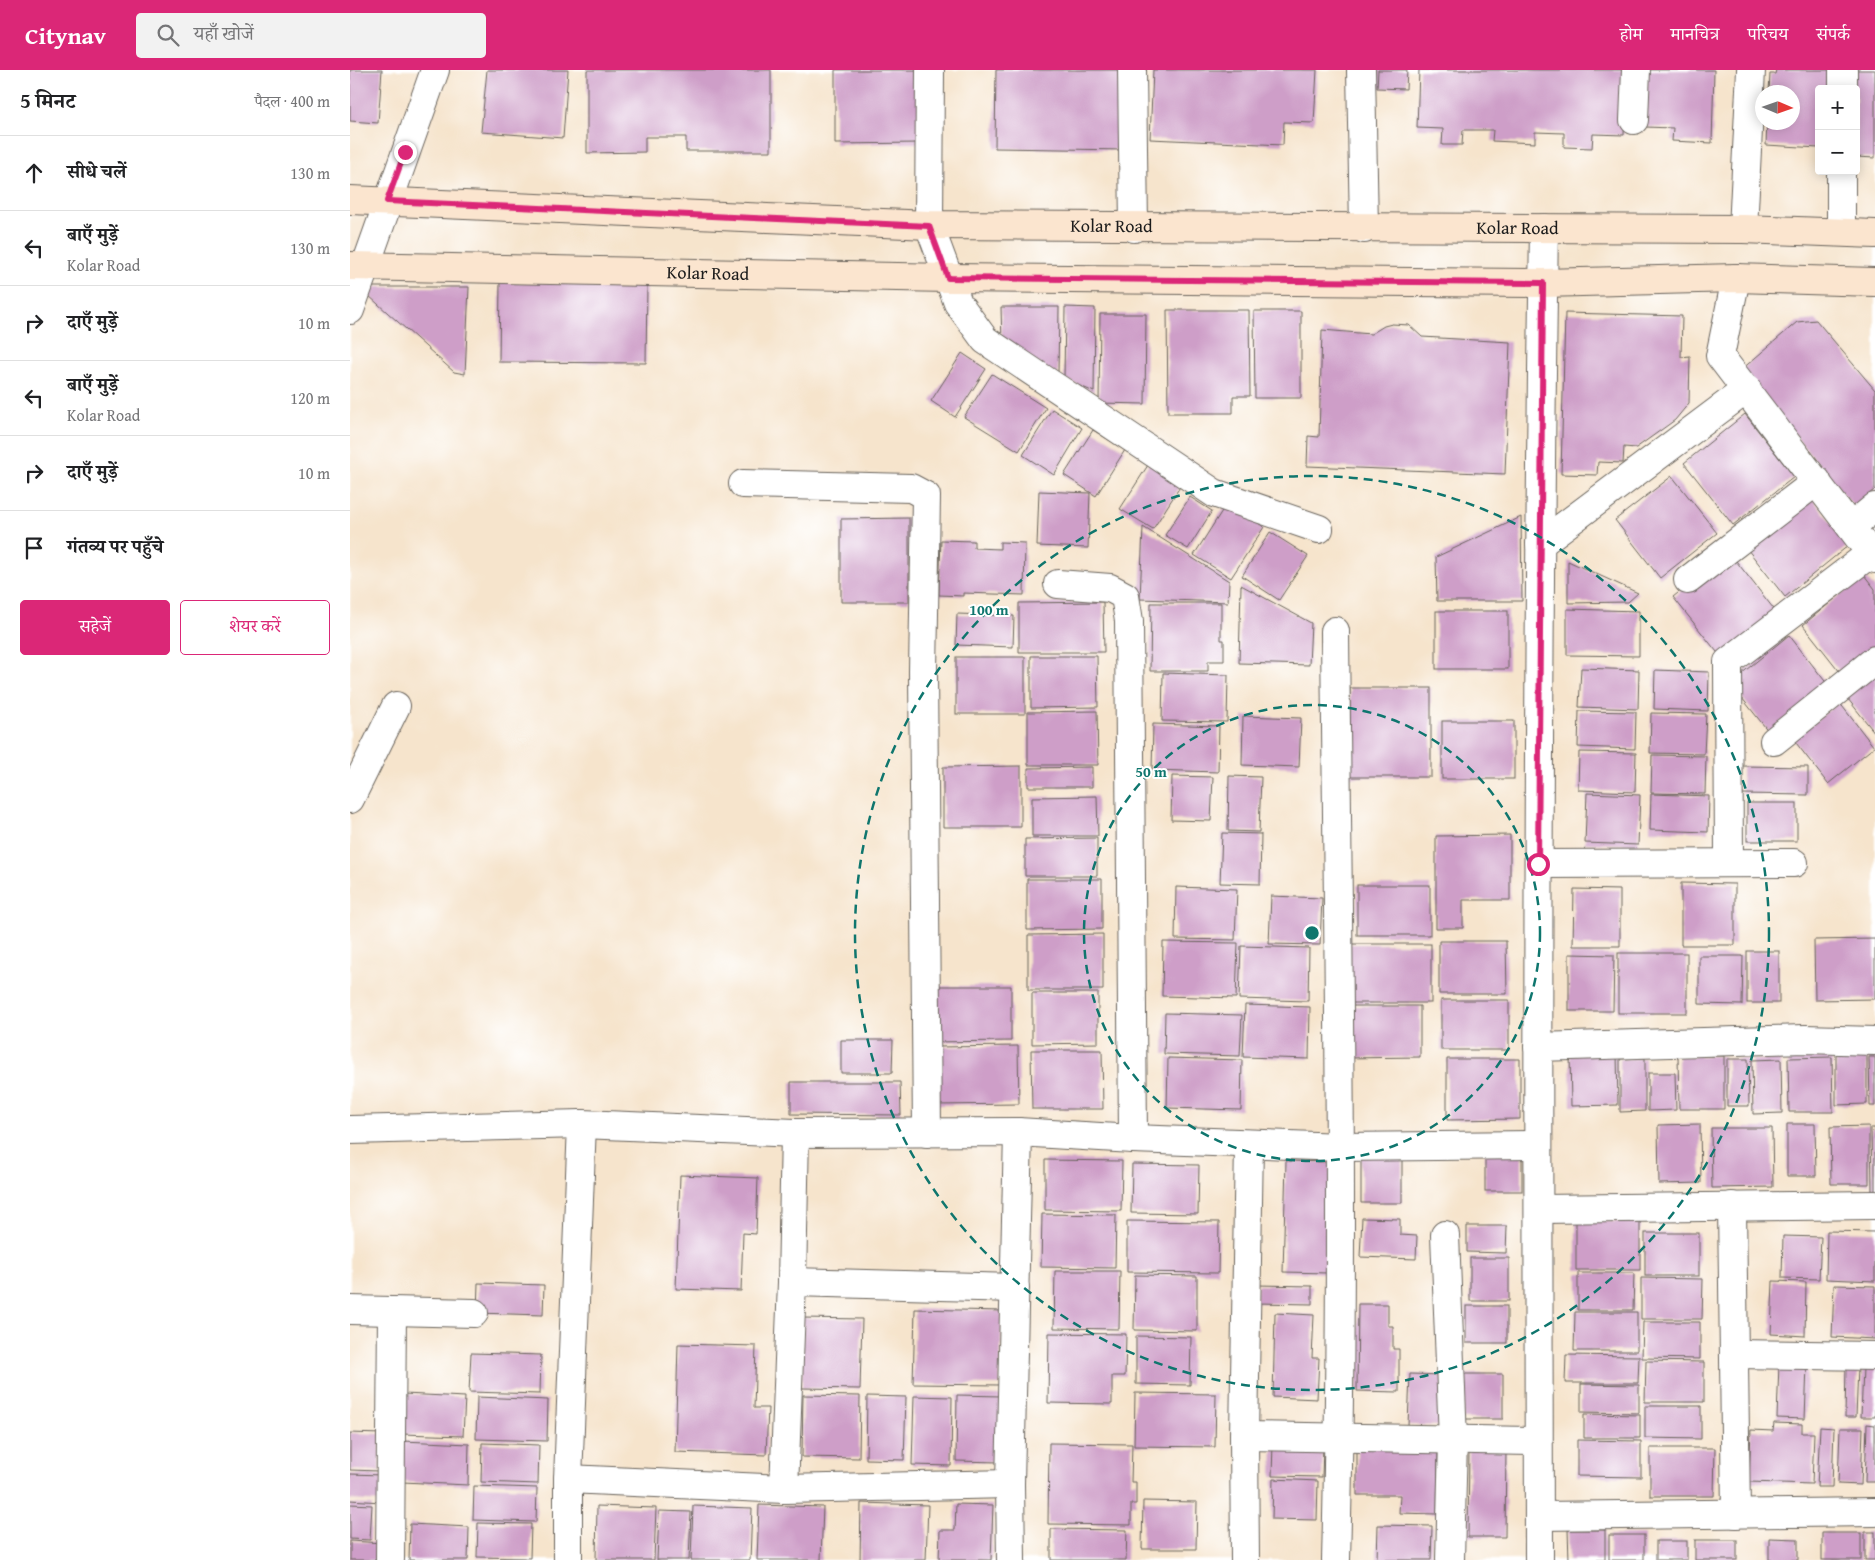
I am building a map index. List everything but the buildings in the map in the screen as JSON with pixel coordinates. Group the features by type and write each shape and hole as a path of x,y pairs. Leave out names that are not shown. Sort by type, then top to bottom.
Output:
{"main road":[{"name":"Kolar Road","path":"350,200 929,226 1743,229 1875,234"},
{"name":"Kolar Road","path":"357,267 948,278 1543,283 1736,278 1875,282"}],"street":[{"path":"350,310 357,267 387,201 435,70"},
{"path":"930,70 929,226 958,303 985,340 1214,493 1319,529"},
{"path":"1132,70 1134,228"},
{"path":"1361,70 1364,229"},
{"path":"1634,120 1636,70"},
{"path":"1743,229 1751,70"},
{"path":"1843,70 1843,85"},
{"path":"1840,232 1841,175"},
{"path":"1539,1560 1537,1441 1540,1209 1538,1145 1538,864 1544,228"},
{"path":"1729,862 1728,662 1873,556 1748,389 1720,356 1736,278"},
{"path":"1540,544 1748,389"},
{"path":"1688,580 1817,481"},
{"path":"743,484 911,488 926,496 923,672 927,1133"},
{"path":"1851,527 1875,507"},
{"path":"1058,584 1110,588 1125,596 1129,621 1133,1140"},
{"path":"1335,631 1340,1147 1339,1439 1336,1560"},
{"path":"1774,741 1875,660"},
{"path":"350,799 396,706"},
{"path":"1538,864 1794,863"},
{"path":"1538,1047 1805,1039 1875,1041"},
{"path":"350,1130 582,1124 795,1133 1018,1132 1133,1140 1340,1147 1538,1145"},
{"path":"568,1560 568,1479 582,1124"},
{"path":"1011,1560 1010,1484 1018,1132"},
{"path":"784,1489 792,1282 795,1133"},
{"path":"1245,1560 1244,1436 1249,1144"},
{"path":"1540,1209 1875,1205"},
{"path":"1732,1206 1736,1514"},
{"path":"1445,1235 1453,1440 1450,1560"},
{"path":"792,1282 1015,1288"},
{"path":"350,1310 474,1313"},
{"path":"390,1560 392,1311"},
{"path":"1734,1354 1875,1356"},
{"path":"1244,1436 1537,1441"},
{"path":"568,1479 784,1489 1010,1484"},
{"path":"1539,1516 1875,1512"}],"route":[{"path":"405,152 387,201 929,226 948,278 1543,283 1538,864"}]}
